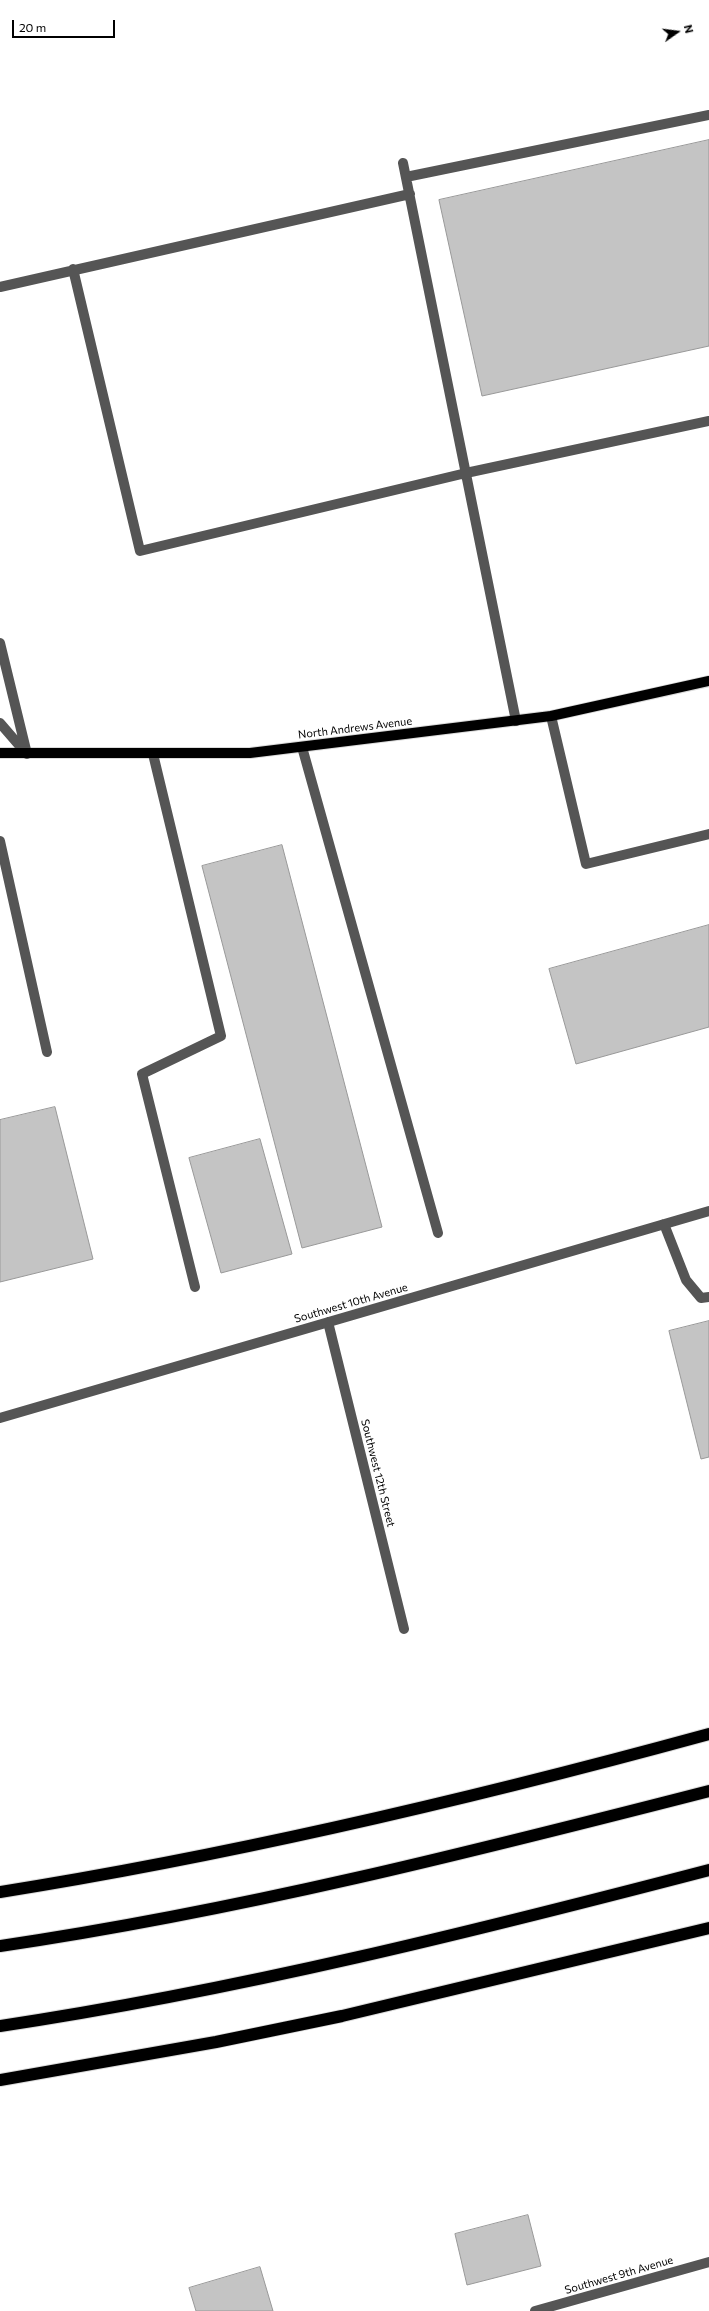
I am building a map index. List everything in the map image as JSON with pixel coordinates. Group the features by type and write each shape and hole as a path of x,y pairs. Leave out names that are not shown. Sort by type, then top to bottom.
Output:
{"highway":[{"path":"0,1892 184,1860 321,1831 544,1777 709,1734"},
{"path":"0,1946 152,1920 369,1875 709,1791"},
{"path":"0,2026 72,2015 296,1971 520,1920 709,1870"},
{"path":"0,2080 209,2044 334,2018 709,1928"}],"main road":[{"name":"North Andrews Avenue","path":"0,753 250,753 551,716 709,681"}],"street":[{"path":"406,177 709,115"},
{"path":"403,163 516,721"},
{"path":"0,287 73,269 410,194"},
{"path":"73,269 140,551 466,473 709,421"},
{"path":"0,643 26,754"},
{"path":"551,716 586,864 709,834"},
{"path":"0,723 26,754"},
{"path":"302,747 438,1233"},
{"path":"153,754 220,1036 142,1074 195,1287"},
{"path":"0,841 47,1052"},
{"name":"Southwest 10th Avenue","path":"0,1418 709,1211"},
{"path":"664,1224 686,1280 701,1298 709,1297"},
{"name":"Southwest 12th Street","path":"328,1322 404,1630"},
{"name":"Southwest 9th Avenue","path":"535,2311 709,2262"}],"building":[{"path":"709,140 709,346 482,396 439,200"},
{"path":"282,845 382,1227 302,1248 202,866"},
{"path":"709,925 709,1027 576,1064 549,969"},
{"path":"55,1107 93,1259 0,1282 0,1120"},
{"path":"260,1139 292,1254 221,1273 189,1158"},
{"path":"709,1321 709,1457 701,1459 669,1331"},
{"path":"528,2215 541,2266 467,2285 455,2234"},
{"path":"260,2267 273,2311 196,2311 189,2288"}]}
